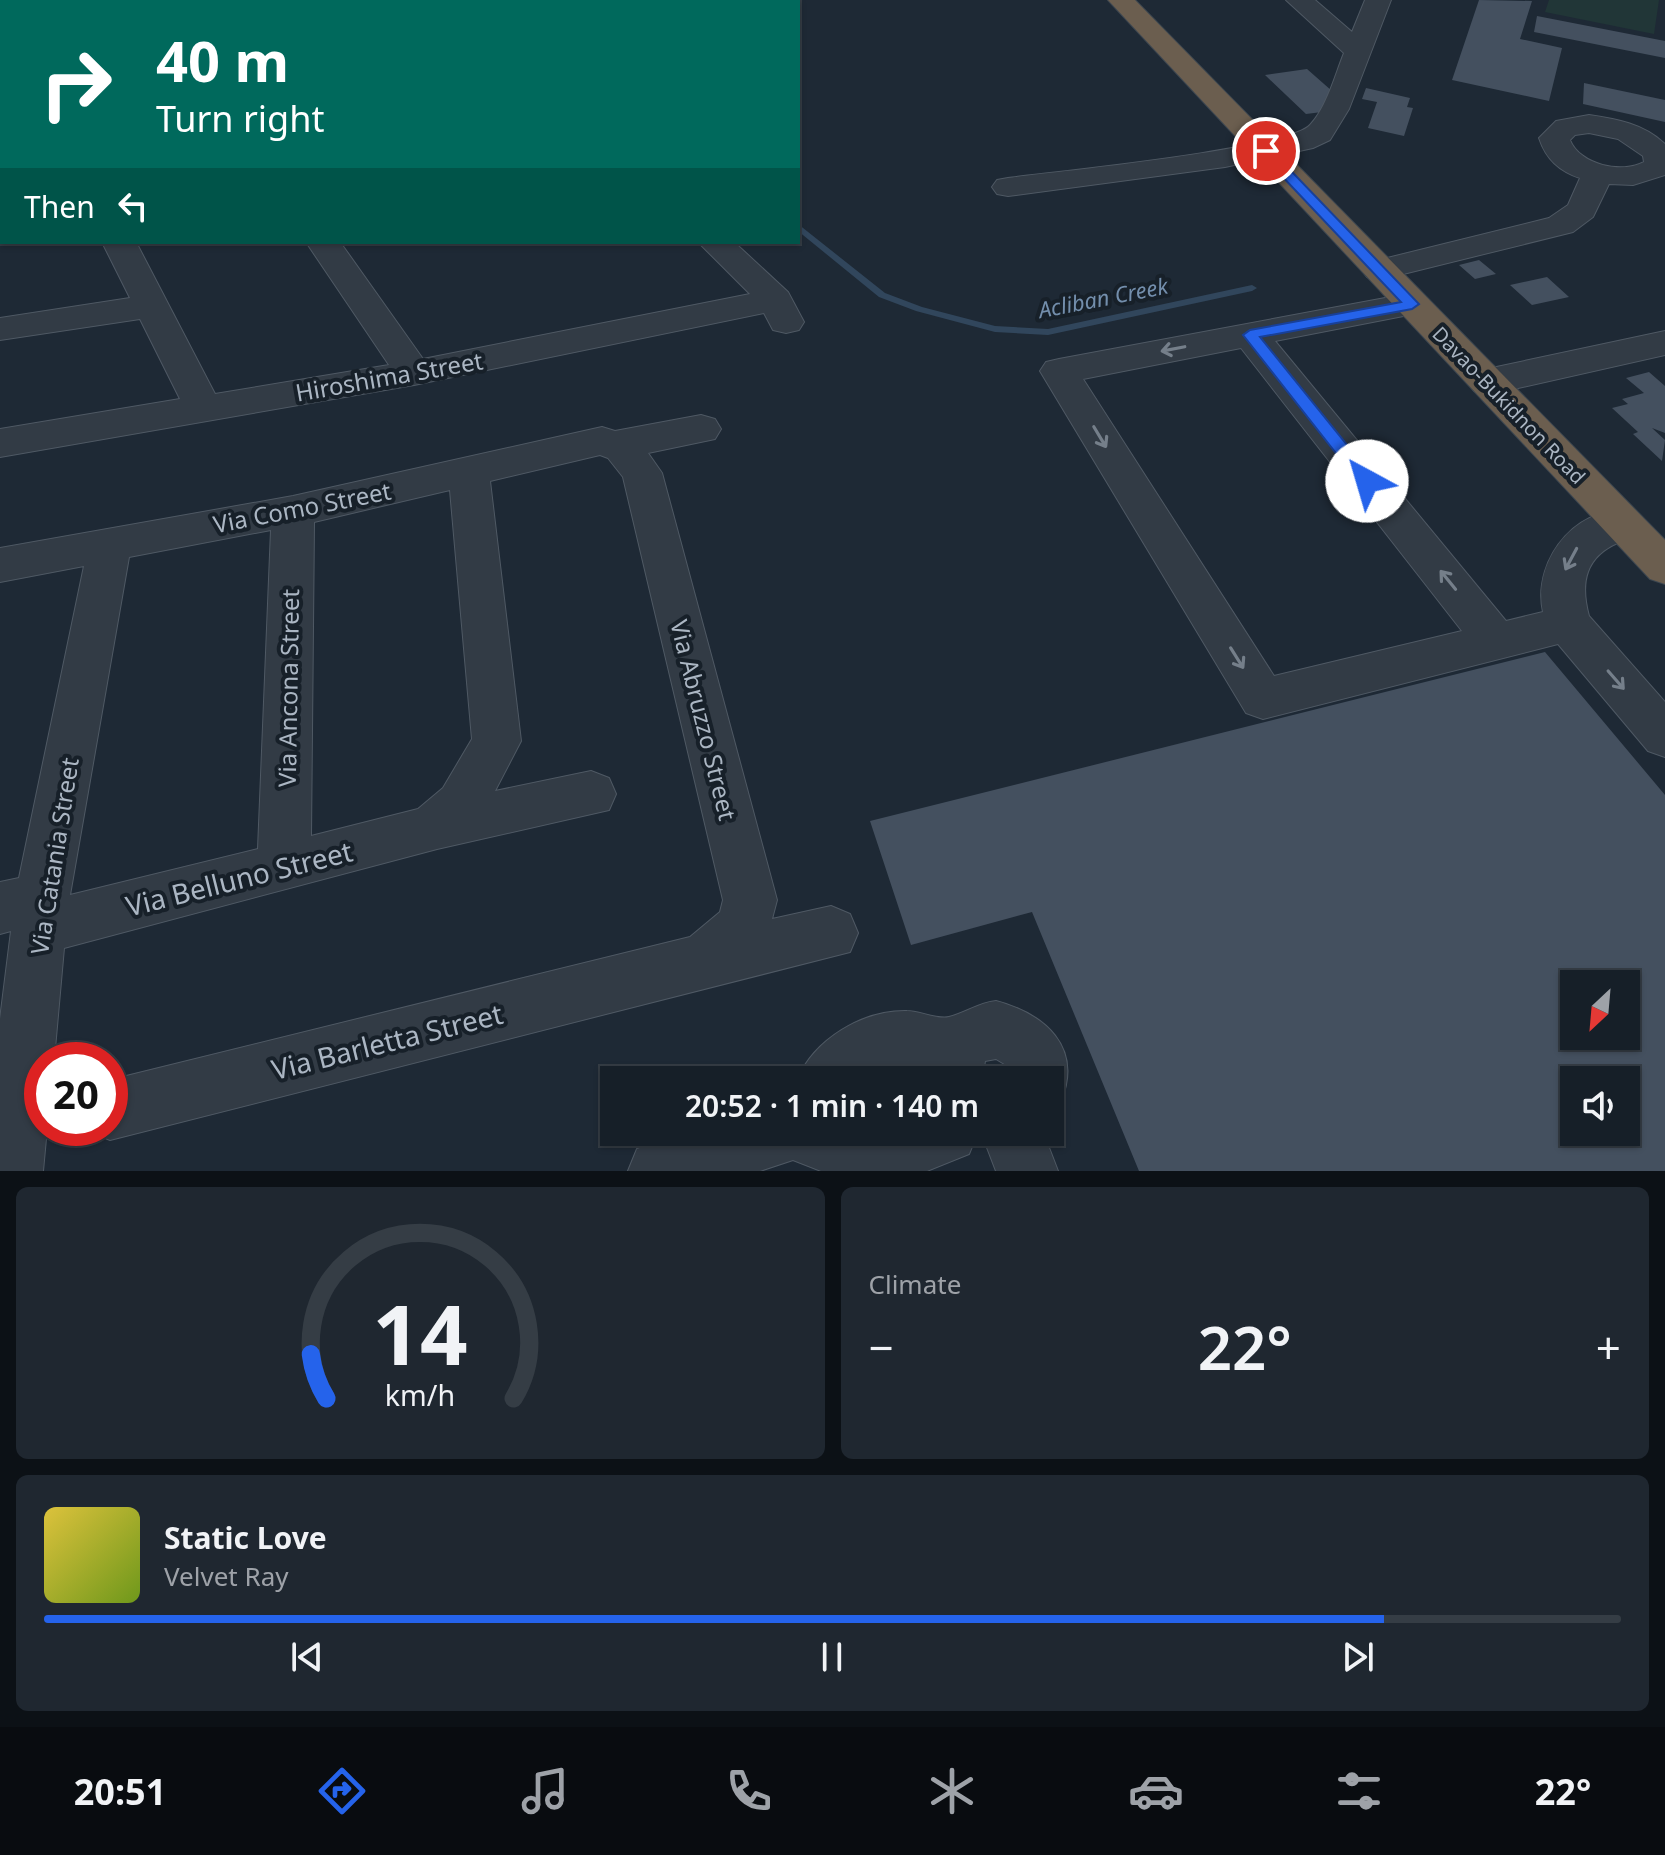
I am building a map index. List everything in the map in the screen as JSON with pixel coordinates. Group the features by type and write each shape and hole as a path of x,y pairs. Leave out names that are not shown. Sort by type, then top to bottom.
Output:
{"highway":[{"name":"Davao-Bukidnon Road","path":"1121,0 1665,567"}],"street":[{"path":"1299,0 1357,50"},
{"path":"1008,187 1266,151 1309,141 1320,133 1378,0"},
{"path":"1576,125 1603,126 1659,146 1659,166 1652,173 1619,177 1598,173 1560,153 1554,145 1557,132 1576,125"},
{"path":"1379,270 1561,225 1582,210 1598,173"},
{"path":"120,244 203,408"},
{"path":"324,244 414,373"},
{"name":"Hiroshima Street","path":"0,443 781,312 717,244"},
{"path":"1412,304 1059,371 1263,699 1568,624"},
{"path":"0,329 151,306"},
{"path":"1250,335 1496,641"},
{"path":"1487,382 1665,343"},
{"name":"Via Como Street","path":"0,565 110,542 293,511 609,443 701,429"},
{"name":"Via Abruzzo Street","path":"609,443 626,452 642,473 750,900 743,927 684,966"},
{"name":"Via Belluno Street","path":"436,826 461,804 497,741 469,473"},
{"name":"Via Ancona Street","path":"284,866 293,511"},
{"path":"1624,525 1598,531 1573,552 1562,589 1568,624 1665,736"},
{"name":"Via Catania Street","path":"18,1143 28,911 110,542"},
{"name":"Via Belluno Street","path":"28,911 284,866 412,835 436,826 591,794"},
{"name":"Via Barletta Street","path":"128,1105 684,966 831,933"},
{"path":"843,1066 858,1053 898,1038 917,1038 954,1065 967,1038 980,1031 995,1029 1025,1042 1035,1056 1037,1066"},
{"path":"659,1171 741,1146"},
{"path":"839,1146 876,1153 909,1146"},
{"path":"1017,1146 1027,1171"}],"green space":[{"path":"1549,0 1659,0 1654,34 1545,12"}],"building":[{"path":"1479,0 1532,1 1520,39 1562,48 1549,101 1452,80"},
{"path":"1537,16 1665,41 1665,58 1534,32"},
{"path":"1307,69 1332,91 1322,112 1306,114 1265,75"},
{"path":"1584,83 1665,100 1665,122 1583,104"},
{"path":"1366,88 1410,98 1407,107 1413,108 1404,136 1368,128 1377,102 1362,99"},
{"path":"1479,260 1496,274 1475,279 1459,265"},
{"path":"1547,277 1569,297 1532,305 1510,285"},
{"path":"1649,372 1665,386 1665,433 1652,428 1665,440 1662,461 1633,434 1638,432 1612,408 1628,404 1622,399 1644,393 1626,378"},
{"path":"1545,652 1665,795 1665,1171 1139,1171 1032,912 911,945 870,821"}],"waterway":[{"name":"Acliban Creek","path":"800,229 882,295 919,309 995,329 1048,332 1252,288"}],"route":[{"path":"1266,151 1412,304 1250,335 1367,481"}]}
